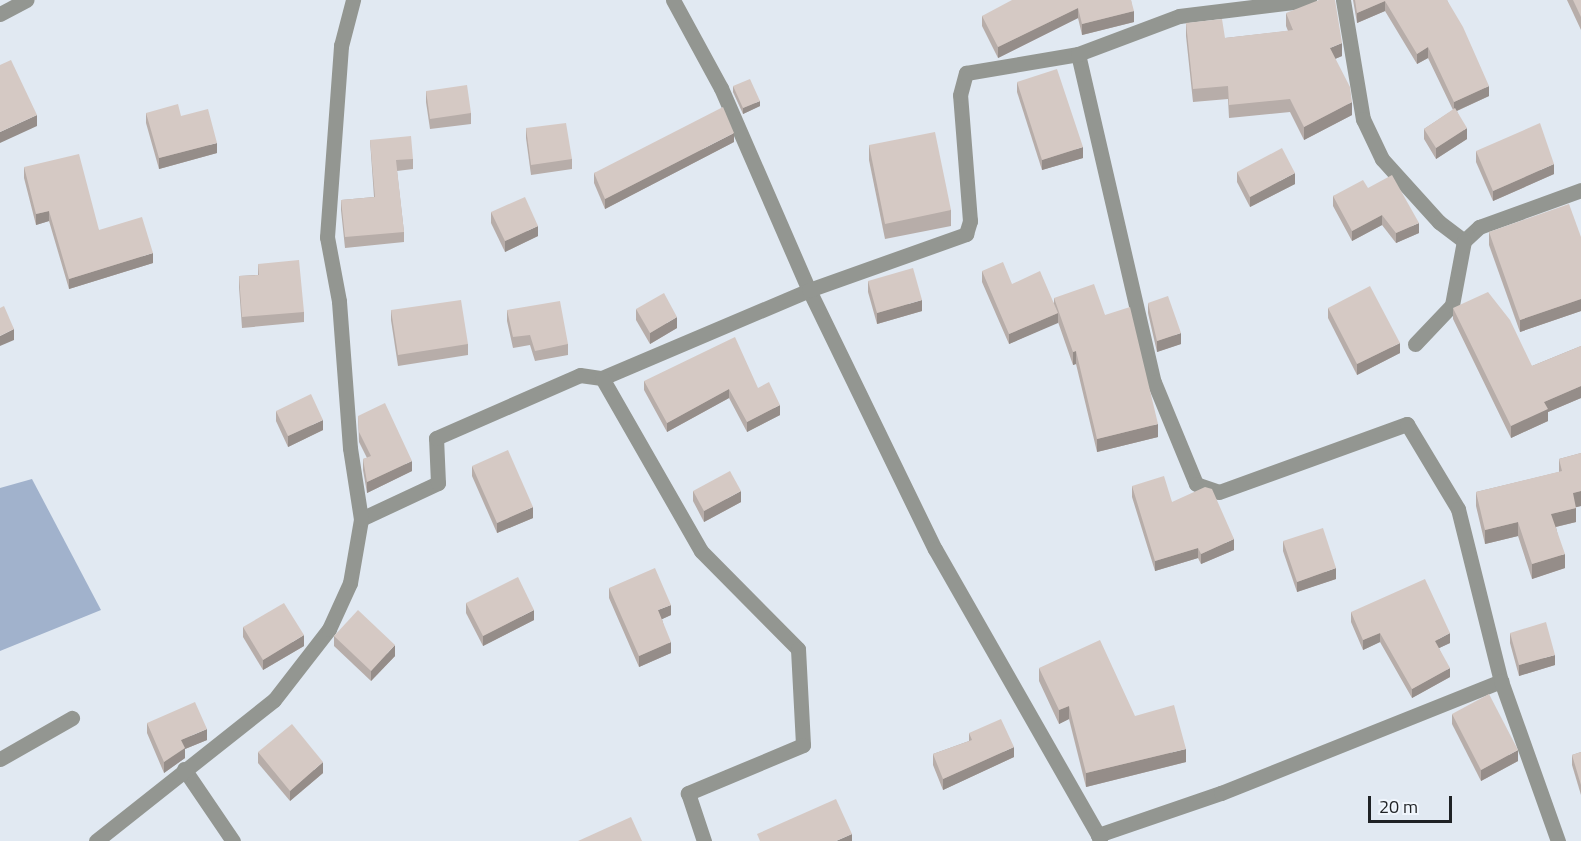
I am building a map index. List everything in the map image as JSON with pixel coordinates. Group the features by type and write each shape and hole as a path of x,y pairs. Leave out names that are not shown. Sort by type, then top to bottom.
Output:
{"street":[{"path":"0,14 26,0"},
{"path":"96,841 274,700 329,629 350,583 361,519 350,448 339,301 327,237 341,46 353,0"},
{"path":"673,0 721,88 809,290 935,549 1099,838 1221,793 1501,681"},
{"path":"361,519 438,483 436,438 580,375 602,378 809,290 966,234 970,221 960,95 966,73 1078,54 1179,16 1309,0"},
{"path":"1343,0 1363,119 1382,159 1415,198 1464,241"},
{"path":"1078,54 1154,382 1196,484 1219,492 1407,424 1458,509 1501,681 1558,841"},
{"path":"1415,344 1452,305 1464,241 1479,226 1581,190"},
{"path":"602,378 701,551 798,649 803,745 688,793 704,841"},
{"path":"0,759 72,718"},
{"path":"184,769 232,841"}],"water":[{"path":"32,479 101,610 0,651 0,488"}],"building":[{"path":"1012,0 1131,0 1134,11 1082,24 1078,8 998,47 982,16"},
{"path":"1319,0 1335,0 1342,43 1330,48 1350,87 1352,102 1304,127 1290,99 1229,105 1228,86 1193,89 1186,23 1222,19 1225,38 1293,30 1286,13"},
{"path":"1355,0 1447,0 1463,27 1489,86 1454,102 1428,47 1417,54 1385,1 1357,13"},
{"path":"1573,0 1581,0 1581,17"},
{"path":"11,60 37,115 0,132 0,65"},
{"path":"1057,69 1083,147 1042,160 1017,82"},
{"path":"750,79 760,101 743,108 733,86"},
{"path":"467,85 471,113 430,119 426,91"},
{"path":"178,104 181,116 208,109 217,143 159,158 146,113"},
{"path":"723,107 734,133 605,199 594,173"},
{"path":"1455,108 1467,128 1436,148 1424,129"},
{"path":"566,123 572,159 531,165 526,128"},
{"path":"1540,123 1554,164 1493,191 1476,151"},
{"path":"935,132 951,210 885,224 869,145"},
{"path":"411,136 413,159 396,160 404,232 345,237 341,200 375,197 370,140"},
{"path":"1282,148 1295,173 1250,197 1237,172"},
{"path":"79,154 99,230 142,217 153,253 69,279 49,211 36,214 24,167"},
{"path":"1392,175 1419,223 1396,233 1382,215 1352,231 1333,196 1363,180 1368,188"},
{"path":"525,197 538,226 505,241 491,212"},
{"path":"1569,204 1581,237 1581,299 1520,320 1489,232"},
{"path":"299,260 304,312 242,317 239,276 259,275 258,264"},
{"path":"1003,262 1012,284 1040,271 1058,313 1009,334 982,271"},
{"path":"913,268 922,300 877,313 868,281"},
{"path":"1094,284 1105,315 1130,307 1158,424 1097,439 1076,351 1073,352 1054,298"},
{"path":"1370,286 1400,343 1357,364 1328,308"},
{"path":"1488,292 1510,320 1532,366 1581,346 1581,386 1544,402 1548,409 1511,426 1453,308"},
{"path":"664,293 677,317 650,333 636,309"},
{"path":"1168,296 1181,333 1157,341 1148,303"},
{"path":"461,300 468,344 398,355 391,310"},
{"path":"560,301 568,344 535,351 530,335 513,337 507,310"},
{"path":"4,306 14,329 0,336 0,308"},
{"path":"735,337 758,388 769,382 780,405 747,422 729,389 667,423 644,381"},
{"path":"311,394 323,420 288,436 276,411"},
{"path":"385,403 412,461 367,482 363,459 371,456 359,432 358,416"},
{"path":"508,450 533,507 497,523 472,466"},
{"path":"1581,453 1581,491 1573,493 1576,508 1551,514 1565,554 1532,564 1518,522 1485,530 1476,492 1562,471 1559,459"},
{"path":"730,471 741,491 704,511 693,491"},
{"path":"1164,476 1172,502 1205,487 1212,489 1234,539 1201,554 1198,548 1155,561 1132,486"},
{"path":"1323,528 1336,568 1297,582 1283,541"},
{"path":"655,568 671,605 658,610 671,642 639,656 609,588"},
{"path":"518,577 534,610 483,636 466,603"},
{"path":"1425,579 1450,633 1435,641 1450,668 1412,689 1380,633 1363,640 1351,612"},
{"path":"284,603 304,635 263,660 243,627"},
{"path":"358,610 395,645 371,671 334,636"},
{"path":"1546,622 1555,655 1519,665 1510,633"},
{"path":"1100,640 1135,716 1174,705 1186,749 1086,773 1069,706 1059,710 1039,668"},
{"path":"1489,694 1518,750 1481,770 1452,714"},
{"path":"195,702 207,729 181,740 185,748 164,762 147,723"},
{"path":"1001,719 1014,747 943,779 933,754 972,740 969,733"},
{"path":"292,724 323,762 290,791 258,752"},
{"path":"1581,752 1581,785 1572,755"},
{"path":"836,799 852,834 836,841 760,841 757,834"},
{"path":"631,817 642,841 578,841"}]}
